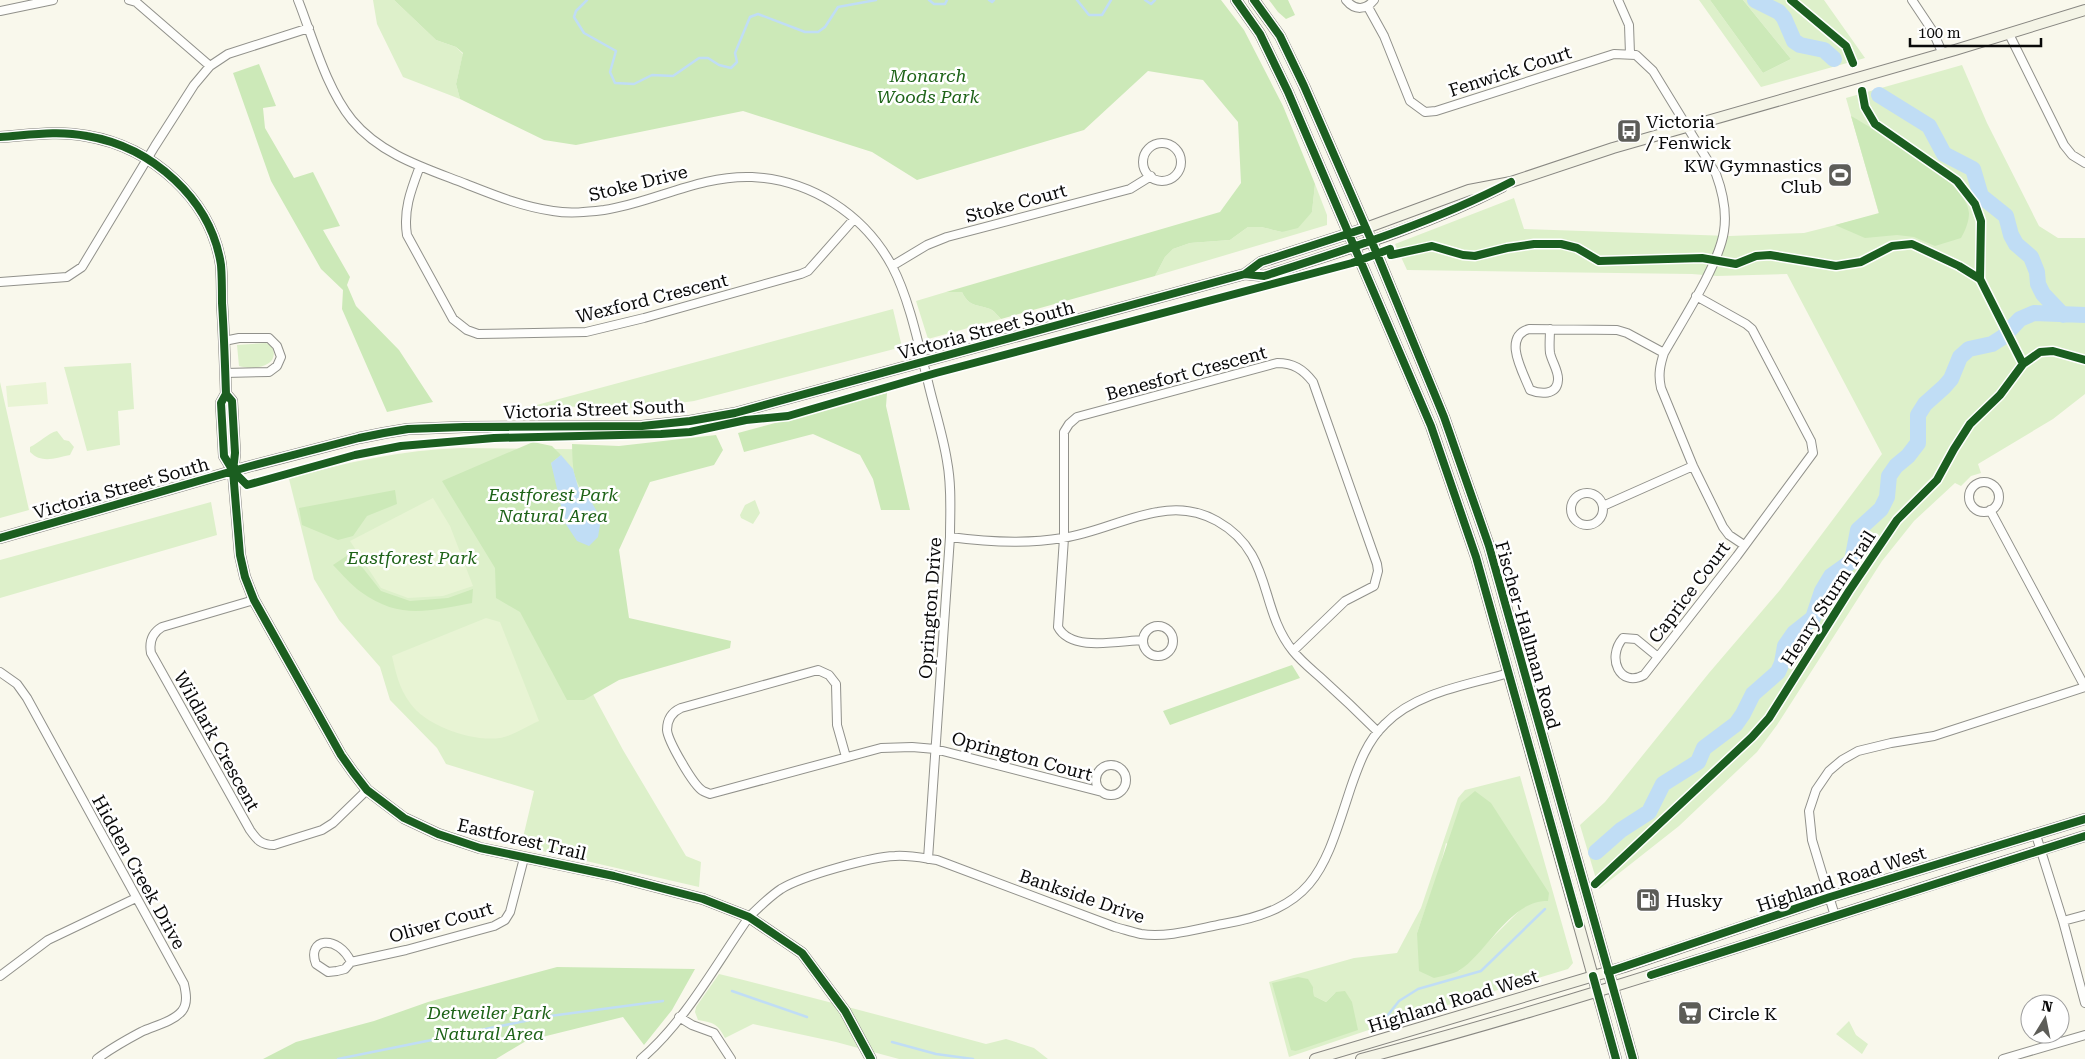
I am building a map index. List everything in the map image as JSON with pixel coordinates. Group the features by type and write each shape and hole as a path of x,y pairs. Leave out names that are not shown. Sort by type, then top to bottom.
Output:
{"main road":[{"name":"Fischer-Hallman Road","path":"1236,0 1260,34 1272,56 1431,426 1476,556 1616,1059"},
{"name":"Fischer-Hallman Road","path":"1254,0 1280,36 1366,228 1444,418 1489,546 1633,1059"},
{"name":"Victoria Street South","path":"1245,274 1261,262 1349,234 1469,190 1511,182 1613,148 1943,54 2085,10"},
{"name":"Eastforest Trail","path":"0,137 56,133 88,136 115,144 147,159 172,177 192,198 207,222 221,265 226,394 232,401 235,453 232,471 240,555 245,577 254,600 341,755 367,790 404,818 438,834 480,848 614,876 694,896 749,917 802,953 845,1011 871,1059"},
{"name":"Victoria Street South","path":"0,538 232,471 358,438 408,429 642,426 690,421 735,413 1245,274 1264,276 1372,242 1474,201 1511,182"},
{"name":"Highland Road West","path":"1315,1059 1608,972 1830,897 2085,819"},
{"name":"Highland Road West","path":"1361,1059 1450,1036 1708,958 2085,836"}],"street":[{"path":"0,10 53,0"},
{"path":"129,0 136,2 210,66"},
{"name":"Stoke Drive","path":"298,0 330,81 342,106 354,122 374,141 392,154 509,201 531,207 570,213 608,210 700,183 751,177 801,186 821,195 841,207 874,238 892,266 902,288 923,362"},
{"path":"1346,0 1350,5 1357,8 1368,7 1374,0"},
{"path":"1618,0 1630,25 1630,54 1642,60 1653,72 1688,126 1716,174 1722,190 1725,206 1724,233 1715,260 1664,353 1659,379 1693,466 1723,527 1729,535 1744,545"},
{"path":"1912,0 1932,30 1943,54"},
{"name":"Fenwick Court","path":"1368,7 1384,36 1410,101 1424,112 1436,111 1614,54 1630,54"},
{"path":"0,282 67,277 75,273 82,267 194,85 210,66 228,54 309,28"},
{"path":"2009,34 2064,145 2072,155 2085,163"},
{"name":"Stoke Court","path":"1158,144 1173,146 1180,154 1181,161 1177,173 1166,180 1159,180 1151,176 1146,171 1144,161 1150,148 1158,144"},
{"name":"Wexford Crescent","path":"420,166 406,204 405,225 407,235 453,319 467,330 478,334 586,332 635,321 801,274 808,271 854,219"},
{"name":"Stoke Court","path":"892,266 927,245 947,237 1130,189 1151,176"},
{"name":"Caprice Court","path":"1658,657 1636,639 1623,638 1616,646 1614,658 1618,668 1627,677 1637,679 1644,675 1658,657 1744,545 1810,458 1812,447 1811,441 1752,329 1696,296"},
{"path":"1550,329 1550,353 1558,379 1557,386 1552,392 1539,394 1530,390 1514,347 1516,338 1522,331 1529,329 1550,329 1617,330 1627,333 1664,353"},
{"path":"224,341 239,338 269,338 277,346 282,356 277,366 270,372 225,373"},
{"name":"Oprington Drive","path":"923,362 947,460 951,489 950,537 928,859"},
{"name":"Benesfort Crescent","path":"1142,640 1078,642 1064,636 1058,627 1064,538 1064,432 1068,424 1076,417 1286,363 1298,367 1307,373 1312,382 1378,571 1374,586 1345,601 1293,651"},
{"path":"1603,506 1693,466"},
{"path":"1584,493 1596,496 1603,506 1600,519 1592,525 1580,523 1572,514 1573,502 1584,493"},
{"path":"950,537 1022,541 1064,538 1158,512 1183,510 1213,518 1226,526 1247,545 1261,572 1278,624 1293,651 1378,732"},
{"path":"1835,916 1812,840 1809,811 1820,784 1828,771 1858,751 1934,736 2085,687 1990,510"},
{"name":"Wildlark Crescent","path":"254,600 162,627 153,636 150,648 151,653 250,830 258,841 266,845 274,845 322,830 367,790"},
{"path":"1158,625 1170,630 1174,643 1167,654 1157,656 1152,655 1145,649 1142,640 1147,630 1158,625"},
{"name":"Oprington Court","path":"846,757 838,724 836,684 829,675 818,670 681,708 675,711 668,722 669,737 693,779 702,791 710,794 846,757 889,748 935,749 1113,795 1124,788 1126,776 1119,766 1107,764 1097,772 1095,781 1102,792"},
{"name":"Hidden Creek Drive","path":"0,672 17,684 27,698 184,984 186,999 184,1006 174,1018 140,1033 97,1059"},
{"name":"Bankside Drive","path":"641,1059 658,1044 679,1018 749,917 761,904 780,890 801,880 880,858 913,856 937,860 1115,927 1141,934 1159,934 1250,920 1284,906 1300,893 1320,870 1334,838 1358,766 1378,732 1386,723 1424,698 1509,673"},
{"path":"2036,835 2064,921 2085,1003"},
{"name":"Oliver Court","path":"351,962 346,952 340,946 331,943 324,943 318,946 314,952 316,964 328,972 345,969 351,962 406,950 494,926 505,920 510,912 524,858"},
{"path":"0,976 48,940 136,898"},
{"path":"2064,921 2085,915"},
{"path":"679,1018 714,1033 731,1059"},
{"path":"2003,1059 2085,1035"}],"green space":[{"path":"373,0 394,0 436,40 456,47 463,54 456,84 460,99 403,77 377,24"},
{"name":"Monarch Woods Park","path":"394,0 1221,0 1244,30 1283,106 1315,184 1312,212 1298,228 1282,232 1261,227 1248,227 1230,240 1190,243 1173,249 1165,257 1155,276 1001,319 992,310 968,301 962,292 946,292 1220,212 1241,183 1238,122 1203,80 1148,71 1084,130 917,180 872,152 743,111 576,145 544,140 460,99 456,84 463,53 456,47 436,40"},
{"path":"1269,0 1288,0 1295,15 1286,19"},
{"path":"1699,0 1710,0 1763,73 1791,59 1743,0 1824,0 1865,58 1761,87"},
{"path":"1710,0 1743,0 1791,59 1763,73"},
{"path":"259,64 276,106 263,108 265,128 294,178 313,172 340,226 323,230 350,277 347,285 356,306 399,350 433,402 387,412 342,309 343,290 321,269 271,181 233,73"},
{"path":"1962,65 1987,123 2039,226 2058,238 2085,238 2085,394 2053,419 1978,464 1981,473 1971,476 1961,486 1955,483 1914,521 1882,561 1777,725 1757,752 1679,826 1599,889 1580,825 1605,802 1709,673 1780,590 1882,454 1787,274 1717,276 1692,274 1407,270 1395,244 1514,198 1524,229 1730,236 1804,233 1879,214 1846,98"},
{"path":"1851,116 1920,158 1954,187 1965,200 1969,213 1961,238 1935,246 1914,237 1897,235 1865,238 1835,225 1879,213"},
{"path":"1315,184 1327,215 1327,225 1155,276 1165,257 1173,249 1190,243 1230,240 1248,227 1261,227 1282,232 1312,212"},
{"path":"946,292 962,292 968,301 992,310 1001,319 928,339 916,301"},
{"path":"893,309 902,347 694,401 643,408 533,406"},
{"path":"266,343 271,345 274,352 270,362 252,368 239,366 237,345"},
{"path":"131,363 134,409 118,411 120,445 87,451 64,367"},
{"path":"0,382 29,510 0,518"},
{"path":"46,382 48,404 8,407 6,386"},
{"path":"887,393 886,406 910,510 881,510 873,479 860,455 813,434 744,452 738,433"},
{"path":"57,431 64,440 69,441 74,447 70,455 54,459 44,459 30,452 30,447"},
{"name":"Eastforest Park Natural Area","path":"716,435 723,450 714,465 650,482 619,550 629,618 731,641 730,648 619,680 584,700 567,700 520,612 496,598 495,568 442,481 533,442 552,446 561,455 551,463 555,476 591,501 580,487 575,475 572,444 619,446"},
{"name":"Eastforest Park","path":"461,448 656,450 622,470 587,683 623,750 686,856 701,862 699,887 521,846 534,791 446,764 437,748 390,700 380,667 339,620 314,579 289,479 331,467 396,454"},
{"path":"395,490 397,504 367,516 353,536 338,540 302,525 299,508"},
{"path":"433,498 450,526 473,586 443,596 408,598 381,588 350,541"},
{"path":"755,500 760,513 753,524 741,518 740,515 745,505"},
{"path":"211,502 217,535 0,598 0,560"},
{"path":"351,553 381,591 410,601 448,598 473,589 472,603 442,609 415,611 389,607 361,592 333,565"},
{"path":"486,618 500,622 539,721 505,737 489,739 451,731 427,719 417,711 403,692 392,656"},
{"path":"1292,665 1300,678 1170,725 1163,711"},
{"path":"1520,776 1573,963 1568,969 1398,1020 1289,1057 1269,982 1354,958 1397,953 1421,908 1458,798 1465,790","holes":["1446,843 1548,900 1537,900 1521,909 1459,971 1417,933 1439,871","1313,987 1314,996 1326,1002 1336,992 1301,1048 1296,1051"]},
{"path":"1475,791 1491,803 1549,893 1548,901 1535,903 1511,917 1470,962 1460,970 1434,978 1419,971 1417,933 1461,803"},
{"name":"Detweiler Park Natural Area","path":"557,967 695,969 672,1010 644,1045 623,1017 526,1041 496,1059 263,1059 296,1042 374,1021 428,1002"},
{"path":"719,974 986,1044 1006,1039 1034,1048 1048,1059 899,1059 836,1042 753,1024 725,1038 720,1029 714,1024 698,1020 695,1012 696,1007"},
{"path":"1298,977 1308,979 1313,987 1314,996 1326,1002 1336,992 1345,991 1352,1002 1358,1030 1296,1051 1291,1050 1272,983"},
{"path":"1849,1021 1856,1035 1868,1044 1862,1054 1836,1034"}],"water":[{"path":"561,455 573,469 578,487 591,501 601,519 598,537 589,546 577,541 565,523 551,463"}],"waterway":[{"path":"587,0 576,11 574,17 584,33 616,51 610,72 615,83 634,84 652,75 673,76 699,58 708,58 719,65 731,68 737,62 735,53 750,17 758,14 805,32 818,32 825,27 838,7 876,0"},
{"path":"929,0 934,4 945,4 947,0"},
{"path":"989,0 992,2 994,0"},
{"path":"1077,0 1089,15 1102,15 1111,0"},
{"path":"1145,0 1151,4 1155,0"},
{"path":"1755,0 1779,12 1784,18 1794,41 1800,45 1824,50 1834,59"},
{"path":"1879,95 1929,126 1944,154 1973,169 1981,196 2006,216 2011,235 2016,244 2031,257 2037,272 2038,284 2043,294 2063,315"},
{"path":"1596,852 1621,830 1649,812 1663,784 1698,762 1704,748 1736,724 1753,694 1778,672 1782,663 1785,646 1794,633 1813,618 1822,591 1831,576 1852,561 1858,530 1881,509 1887,497 1889,476 1918,443 1918,415 1925,404 1951,379 1960,357 1969,349 1992,344 2003,337 2020,319 2034,313 2085,315"},
{"path":"1380,1025 1399,1001 1418,989 1481,971 1545,909"},
{"path":"732,991 807,1017"},
{"path":"338,1059 550,1016 663,1001"},
{"path":"892,1042 936,1054 973,1059"}],"cycle path":[{"path":"1236,0 1260,34 1288,92 1431,426 1476,557 1579,924"},
{"path":"1254,0 1280,36 1304,86 1372,242 1444,417 1489,546 1633,1059"},
{"path":"1791,0 1846,46 1853,63"},
{"path":"1862,91 1865,107 1875,124 1957,181 1975,204 1981,221 1980,279 2023,364"},
{"path":"0,137 65,133 111,142 155,164 175,180 191,198 205,219 215,241 221,265 226,394 221,403 224,456 233,471 247,485 355,455 401,446 494,438 690,432 746,420 788,416 936,373 1352,263 1390,249"},
{"path":"1245,274 1264,276 1358,245 1420,223 1511,182"},
{"path":"0,538 247,467 384,433 408,429 464,427 642,426 690,421 735,413 1245,274 1261,262 1366,228"},
{"path":"1390,249 1391,255 1432,246 1463,255 1475,256 1534,244 1561,244 1577,248 1599,261 1702,258 1736,264 1756,256 1770,255 1836,266 1861,262 1892,246 1912,244 1959,266 1980,279"},
{"name":"Henry Sturm Trail","path":"1595,884 1752,737 1769,718 1849,591 1897,520 1937,480 1970,424 2000,395 2023,364 2040,352 2053,351 2085,360"},
{"path":"226,394 232,401 235,453 233,471 240,555 245,577 254,600 341,755 367,790 404,818 438,834 480,848 614,876 703,899 749,917 802,953 845,1011 871,1059"},
{"path":"1608,972 1830,897 2085,819"},
{"path":"1651,975 2085,836"},
{"path":"1593,976 1616,1059"}],"place":[{"name":"Victoria / Fenwick","path":"1629,131"},
{"name":"KW Gymnastics Club","path":"1840,175"},
{"name":"Husky","path":"1648,900"},
{"name":"Circle K","path":"1690,1013"}]}
